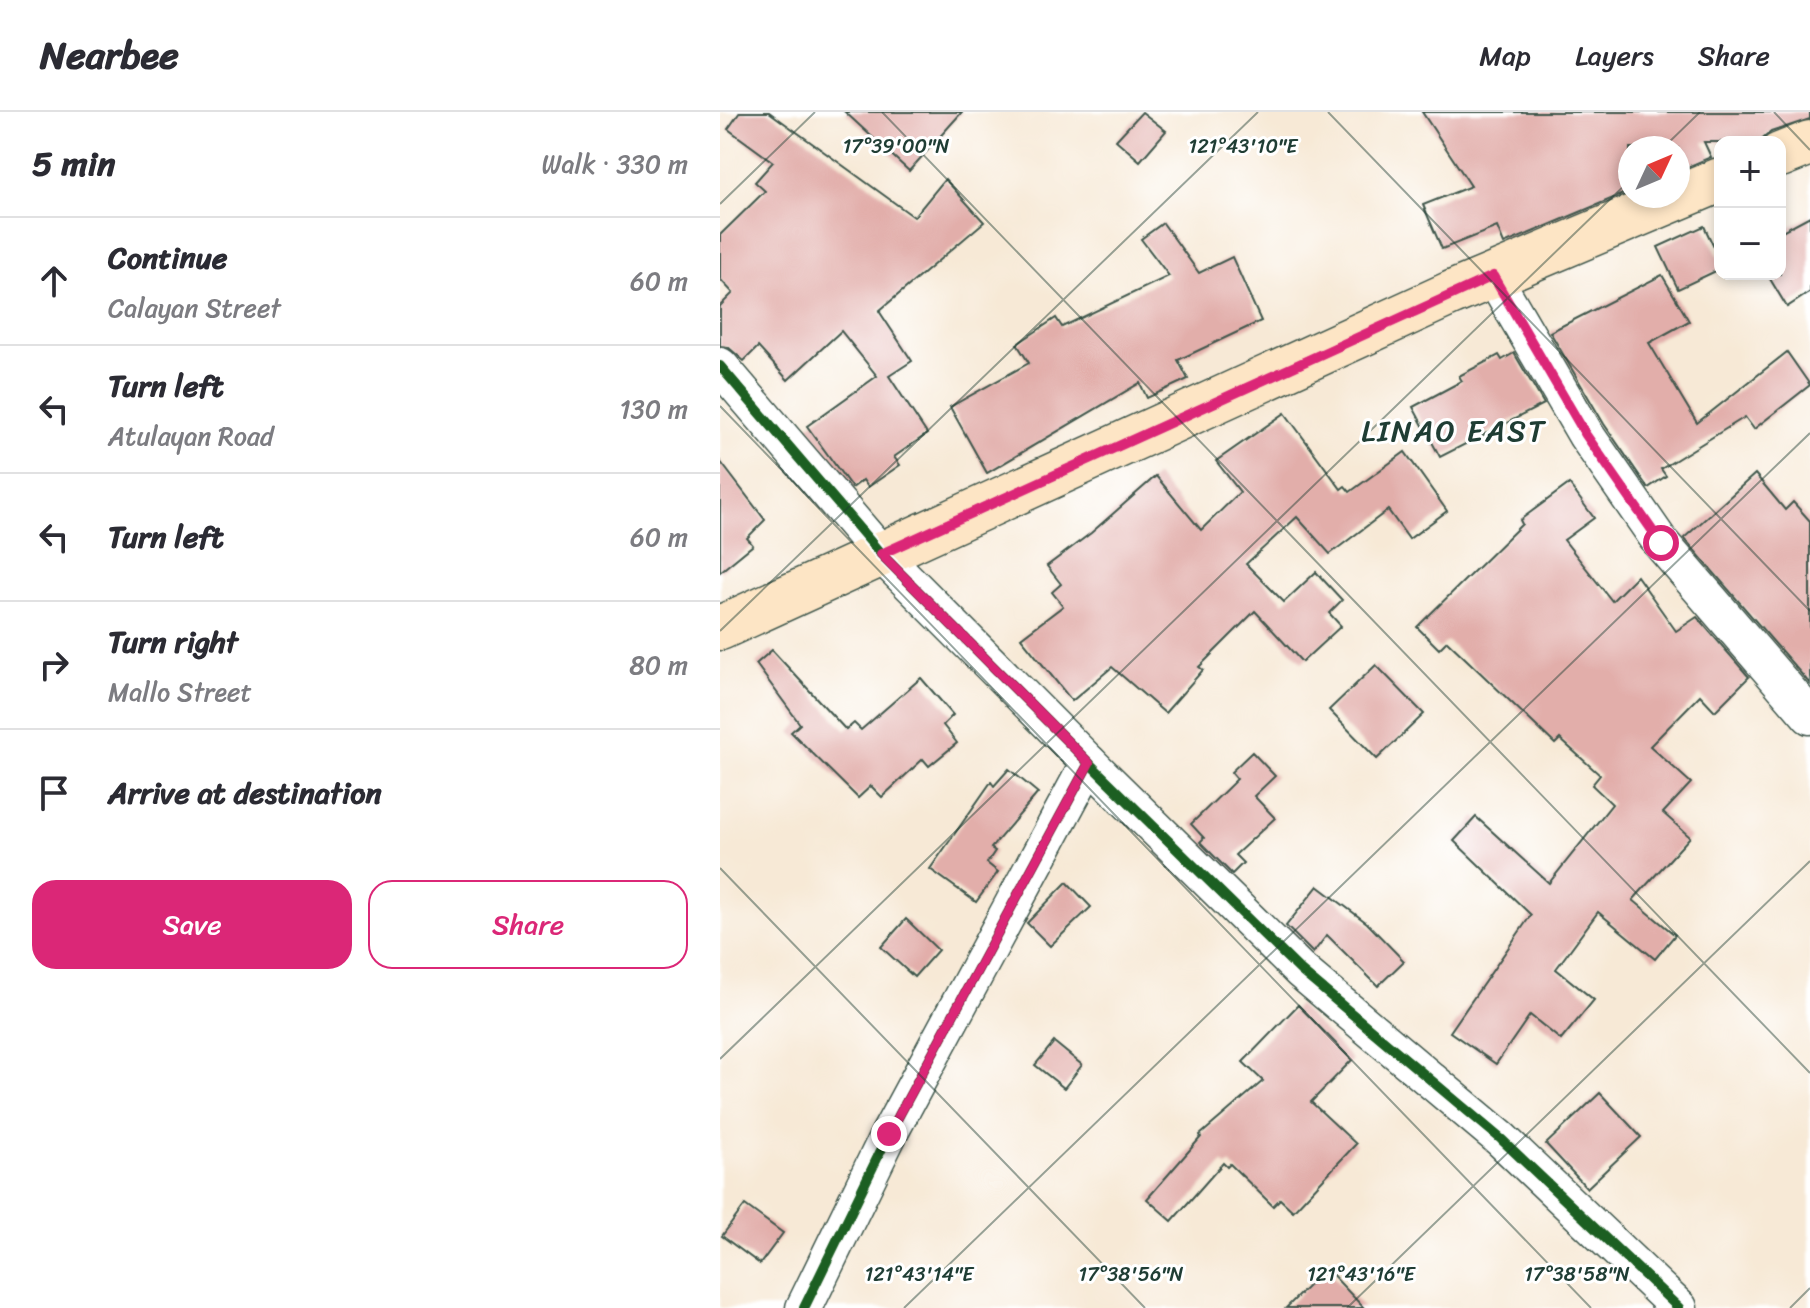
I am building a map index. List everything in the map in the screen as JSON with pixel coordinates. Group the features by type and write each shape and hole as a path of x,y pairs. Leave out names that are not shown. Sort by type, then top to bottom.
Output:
{"main road":[{"path":"1786,153 1810,143"},
{"path":"720,628 1493,276 1714,183"}],"street":[{"path":"1493,276 1586,435 1661,543 1810,716"},
{"path":"720,366 881,554 1089,763 1301,971 1501,1139 1679,1308"},
{"path":"804,1308 889,1134 1089,763"}],"building":[{"path":"740,112 769,112 914,217 945,179 984,222 879,311 912,361 889,376 927,434 894,457 900,465 868,487 863,480 852,488 807,426 877,376 841,331 788,380 758,347 744,361 728,347 720,346 720,306 733,293 720,279 720,235 765,191 755,182 773,162 728,129"},
{"path":"845,112 962,112 909,171"},
{"path":"1142,112 1166,131 1140,161 1116,140"},
{"path":"1422,112 1810,112 1810,119 1766,136 1714,136 1714,142 1704,142 1711,157 1690,166 1690,136 1618,136 1618,196 1504,244 1497,227 1442,249 1423,205 1471,186"},
{"path":"1810,216 1810,292 1787,307 1771,280 1786,280 1786,229"},
{"path":"1163,223 1199,273 1232,257 1261,321 1178,360 1188,379 1147,398 1140,383 987,473 950,407 1029,363 1017,344 1056,318 1062,327 1169,276 1141,239"},
{"path":"1704,226 1714,247 1714,272 1678,289 1658,247"},
{"path":"1662,275 1689,321 1649,343 1697,423 1787,352 1810,385 1754,429 1745,417 1661,469 1666,476 1648,488 1604,424 1550,332"},
{"path":"1514,353 1544,404 1440,457 1413,407 1462,381 1459,376 1499,355 1502,360"},
{"path":"1285,413 1341,489 1345,486 1350,492 1405,452 1447,511 1409,539 1388,510 1330,554 1297,517 1246,564 1284,602 1316,572 1342,600 1329,613 1341,626 1302,662 1255,611 1199,667 1203,670 1165,713 1112,667 1072,701 1021,638 1063,606 1052,592 1061,584 1047,566 1091,533 1156,476 1201,530 1240,492 1216,461"},
{"path":"720,461 765,520 747,538 753,545 720,572"},
{"path":"1755,474 1785,510 1793,502 1810,521 1810,684 1684,538"},
{"path":"1569,484 1594,518 1564,540 1612,601 1637,576 1676,631 1697,617 1749,677 1715,711 1700,695 1650,746 1691,783 1663,813 1690,837 1633,900 1675,935 1655,959 1598,912 1556,969 1594,1000 1561,1040 1530,1015 1496,1064 1450,1032 1531,915 1454,841 1476,817 1549,883 1612,804 1592,785 1600,775 1560,739 1555,744 1447,641 1439,649 1417,627 1522,524 1520,520"},
{"path":"772,650 846,730 854,723 861,730 921,678 953,715 943,725 957,743 929,766 923,759 882,797 871,786 858,798 791,732 800,724 756,664"},
{"path":"1376,665 1424,714 1377,759 1329,710"},
{"path":"1252,752 1275,776 1254,796 1275,818 1235,855 1243,863 1232,874 1200,842 1204,838 1191,824 1237,779 1231,772"},
{"path":"1009,769 1038,793 991,848 995,851 987,863 998,872 976,902 930,869 991,782 994,786"},
{"path":"1067,882 1091,907 1050,946 1027,923"},
{"path":"1318,886 1367,923 1404,961 1378,986 1327,935 1313,953 1286,926"},
{"path":"906,919 938,950 914,977 881,947"},
{"path":"1298,1005 1352,1060 1311,1102 1356,1144 1293,1211 1280,1199 1273,1206 1230,1164 1227,1167 1223,1163 1172,1221 1147,1199 1200,1135 1263,1081 1243,1062"},
{"path":"1054,1042 1082,1065 1064,1088 1035,1065"},
{"path":"1600,1093 1641,1137 1587,1188 1546,1144"},
{"path":"745,1205 783,1233 760,1264 722,1236"},
{"path":"1326,1268 1364,1308 1286,1308"}],"cycle path":[{"path":"720,366 881,554 1089,763 1301,971 1501,1139 1679,1308"},
{"path":"804,1308 889,1134 1089,763"}],"district":[{"name":"LINAO EAST","path":"1454,431"}],"route":[{"path":"889,1134 1089,763 881,554 1493,276 1586,435 1661,543"}]}
